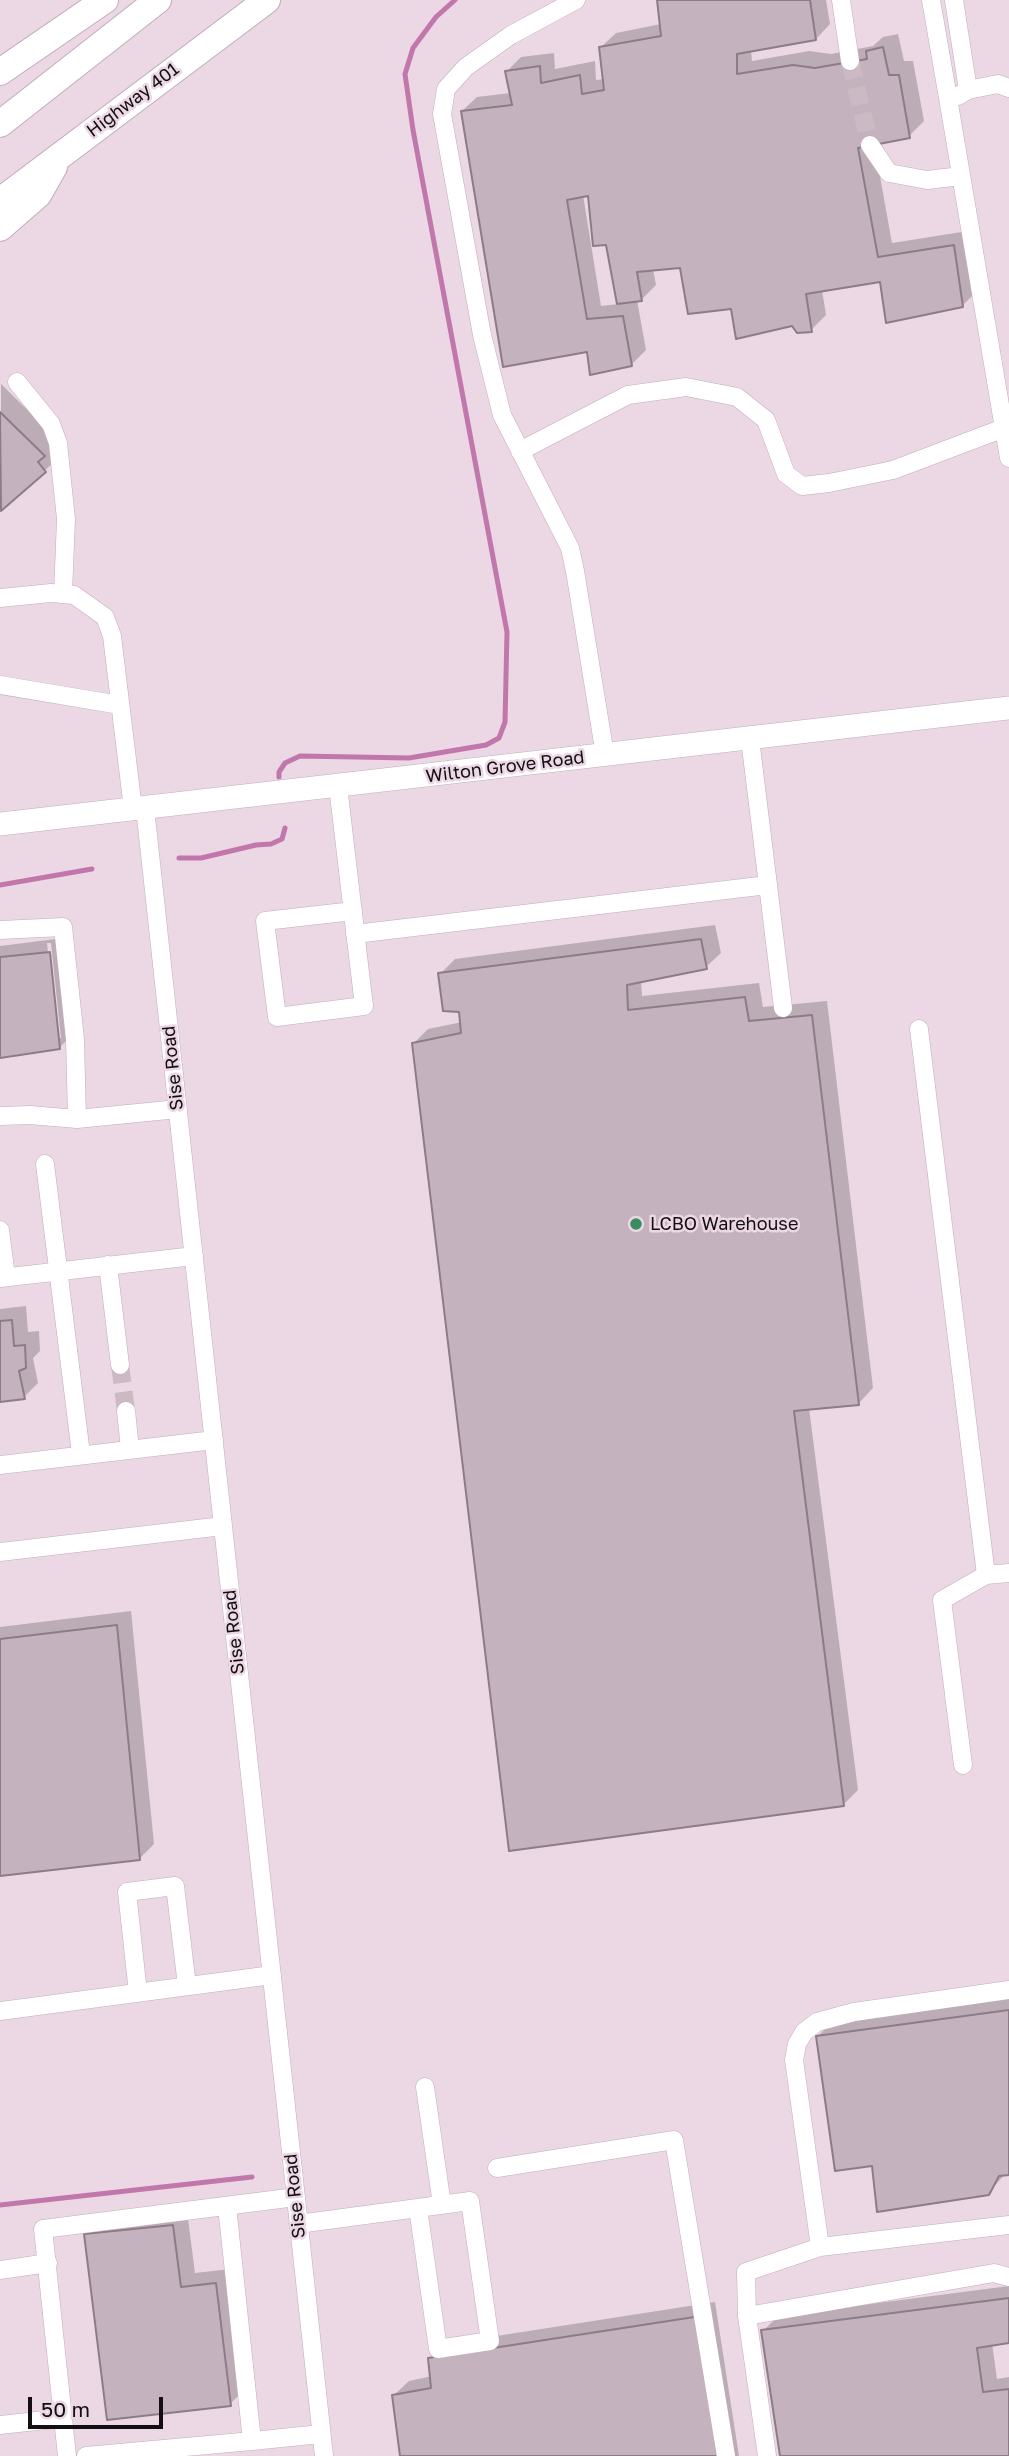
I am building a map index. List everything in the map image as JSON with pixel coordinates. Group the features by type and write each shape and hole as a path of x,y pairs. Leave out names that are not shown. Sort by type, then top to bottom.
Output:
{"highway":[{"path":"0,72 105,0"},
{"path":"0,124 158,0"},
{"name":"Highway 401","path":"0,201 267,0"},
{"path":"0,228 38,195 61,154"}],"main road":[{"name":"Wilton Grove Road","path":"0,824 1009,708"}],"street":[{"path":"576,0 510,35 466,67 446,89 442,114 482,335 502,415 570,548 605,755"},
{"path":"841,0 850,61"},
{"path":"931,0 958,95 969,101 1003,95 1009,88"},
{"path":"954,0 961,176 1009,458"},
{"path":"870,145 889,173 927,180 961,176"},
{"path":"0,598 63,594 66,519 58,443 51,424 17,382"},
{"path":"520,451 628,395 686,387 737,397 766,420 786,474 802,486 893,470 1004,428"},
{"name":"Sise Road","path":"63,594 74,595 105,617 112,636 120,705 139,808 178,1109 324,2456"},
{"path":"0,685 120,705"},
{"path":"750,739 783,1008"},
{"path":"338,786 353,911 355,934 364,1006 277,1017 265,921 353,911"},
{"path":"355,934 768,885"},
{"path":"0,930 63,927 75,1039 76,1119"},
{"path":"919,1029 986,1575"},
{"path":"0,1116 30,1115 76,1119 178,1109"},
{"path":"45,1164 81,1454"},
{"path":"0,1230 3,1277 194,1256"},
{"path":"108,1265 120,1365"},
{"path":"126,1411 130,1449"},
{"path":"0,1465 214,1440"},
{"path":"0,1552 223,1526"},
{"path":"963,1765 942,1601 986,1575 1009,1573"},
{"path":"138,1993 127,1892 175,1886 187,1986"},
{"path":"0,2011 272,1975"},
{"path":"820,2247 794,2060 797,2043 804,2032 817,2022 854,2012 1009,1990"},
{"path":"425,2087 442,2204"},
{"path":"498,2168 674,2140 726,2456"},
{"path":"67,2456 43,2229 296,2197"},
{"path":"298,2224 442,2204 471,2201 490,2341 438,2349 418,2208"},
{"path":"227,2206 251,2441"},
{"path":"767,2456 747,2316 746,2272 820,2247 1009,2225"},
{"path":"0,2270 48,2263"},
{"path":"747,2316 994,2273 1009,2277"},
{"path":"0,2425 63,2418"},
{"path":"86,2456 321,2434"}],"building":[{"path":"657,0 810,0 816,40 737,54 737,74 793,65 815,68 867,59 866,51 883,47 889,75 899,75 910,138 858,148 878,257 954,245 963,307 886,323 880,282 806,294 812,332 797,333 792,326 736,339 731,309 688,314 680,268 637,272 642,301 617,304 606,245 593,246 588,196 567,200 587,319 623,316 632,366 590,375 587,352 503,367 461,111 512,105 505,71 540,66 541,83 580,75 582,94 604,90 599,47 661,36"},
{"path":"0,412 45,456 38,462 46,472 1,511"},
{"name":"LCBO Warehouse","path":"701,939 707,969 627,985 628,1010 745,997 749,1021 812,1015 859,1405 794,1411 844,1806 509,1851 412,1043 461,1033 459,1012 443,1011 438,973"},
{"path":"50,952 60,1049 0,1058 0,957"},
{"path":"12,1320 14,1346 25,1345 26,1368 19,1371 25,1399 0,1402 0,1321"},
{"path":"117,1625 140,1860 0,1876 0,1639"},
{"path":"1009,2010 1009,2175 999,2176 989,2195 877,2212 872,2166 835,2171 816,2036"},
{"path":"173,2225 181,2287 216,2283 231,2406 107,2420 84,2234"},
{"path":"1009,2298 1009,2343 977,2348 983,2392 1009,2389 1009,2456 780,2456 761,2330"},
{"path":"701,2316 723,2456 400,2456 392,2395 431,2388 428,2358"}],"waterway":[{"path":"279,777 285,763 300,756 409,758 486,745 499,738 505,722 507,632 413,130 405,74 413,48 436,17 455,0"},
{"path":"179,858 201,858 271,844 282,839 285,828"},
{"path":"0,885 92,869"},
{"path":"0,2205 252,2177"}],"tunnel":[{"path":"850,61 870,145"},
{"path":"120,1365 126,1411"}],"place":[{"name":"LCBO Warehouse","path":"636,1224"}]}
